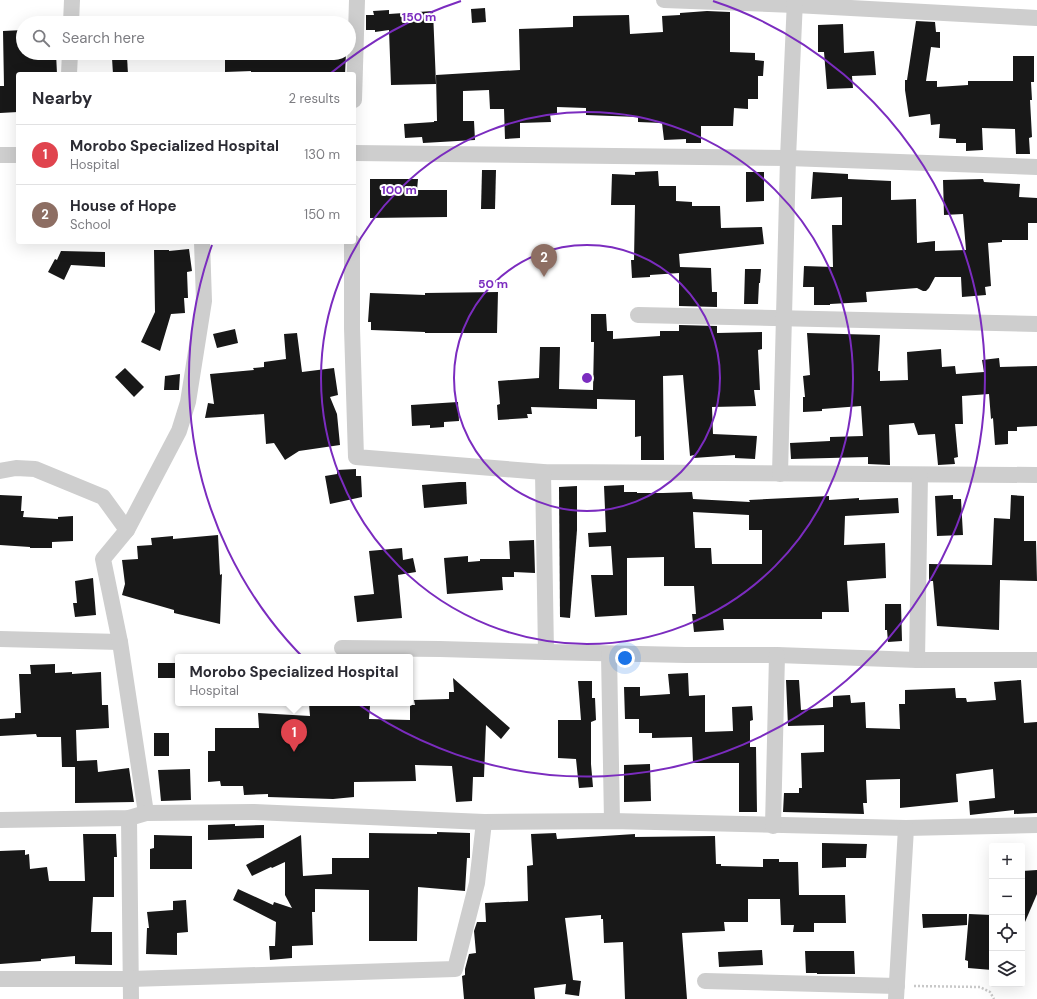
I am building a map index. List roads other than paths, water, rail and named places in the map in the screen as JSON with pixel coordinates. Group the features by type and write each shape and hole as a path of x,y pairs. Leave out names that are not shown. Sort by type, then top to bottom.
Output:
{"street":[{"path":"71,16 72,0"},
{"path":"356,33 357,0"},
{"path":"664,0 795,2 1037,18"},
{"path":"780,474 788,158 795,2"},
{"path":"69,72 70,60"},
{"path":"355,60 355,72"},
{"path":"356,153 788,158 1037,167"},
{"path":"0,155 16,155"},
{"path":"146,813 120,642 103,559 127,530 178,430 188,402 204,301 202,244"},
{"path":"352,244 352,328 356,457 543,472 1037,475"},
{"path":"638,314 1037,324"},
{"path":"0,471 16,468 35,469 103,497 127,530"},
{"path":"543,472 546,652"},
{"path":"917,660 920,475"},
{"path":"0,640 120,642"},
{"path":"342,648 440,649 609,654 777,655 917,660 1037,660"},
{"path":"609,654 612,821"},
{"path":"773,826 777,655"},
{"path":"0,820 129,818 146,813 254,812 484,822 612,821 906,828 1037,824"},
{"path":"129,818 131,999"},
{"path":"0,979 130,979 455,969 477,882 484,822"},
{"path":"705,981 897,993 906,828"}],"place":[{"name":"House of Hope","path":"544,277"},
{"name":"Morobo Specialized Hospital","path":"294,752"}]}
